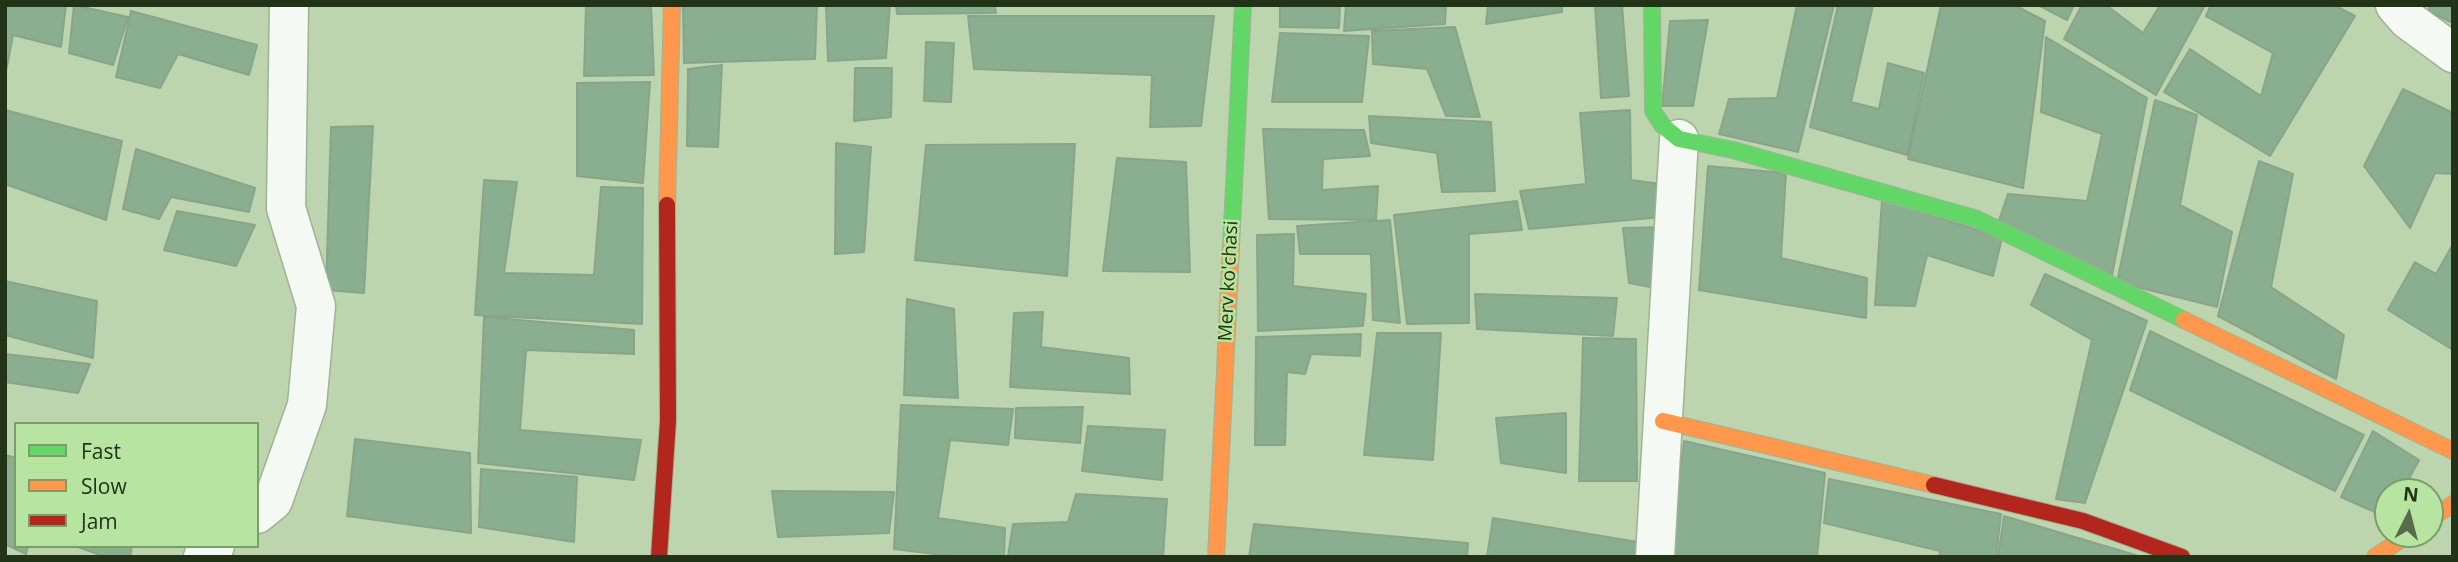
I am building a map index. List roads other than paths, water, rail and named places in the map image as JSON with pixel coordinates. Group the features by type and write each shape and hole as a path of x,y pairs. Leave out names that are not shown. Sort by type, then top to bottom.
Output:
{"street":[{"path":"259,512 273,501 307,405 316,306 286,208 289,5"},
{"path":"659,557 668,421 666,242 672,5"},
{"name":"Merv ko'chasi","path":"1216,557 1243,5"},
{"path":"1652,5 1653,111 1662,127 1679,139 1733,150 1977,219 2382,414 2453,451"},
{"path":"2395,5 2407,20 2453,53"},
{"path":"1655,557 1679,139"},
{"path":"1663,421 2083,521 2182,557"}]}
